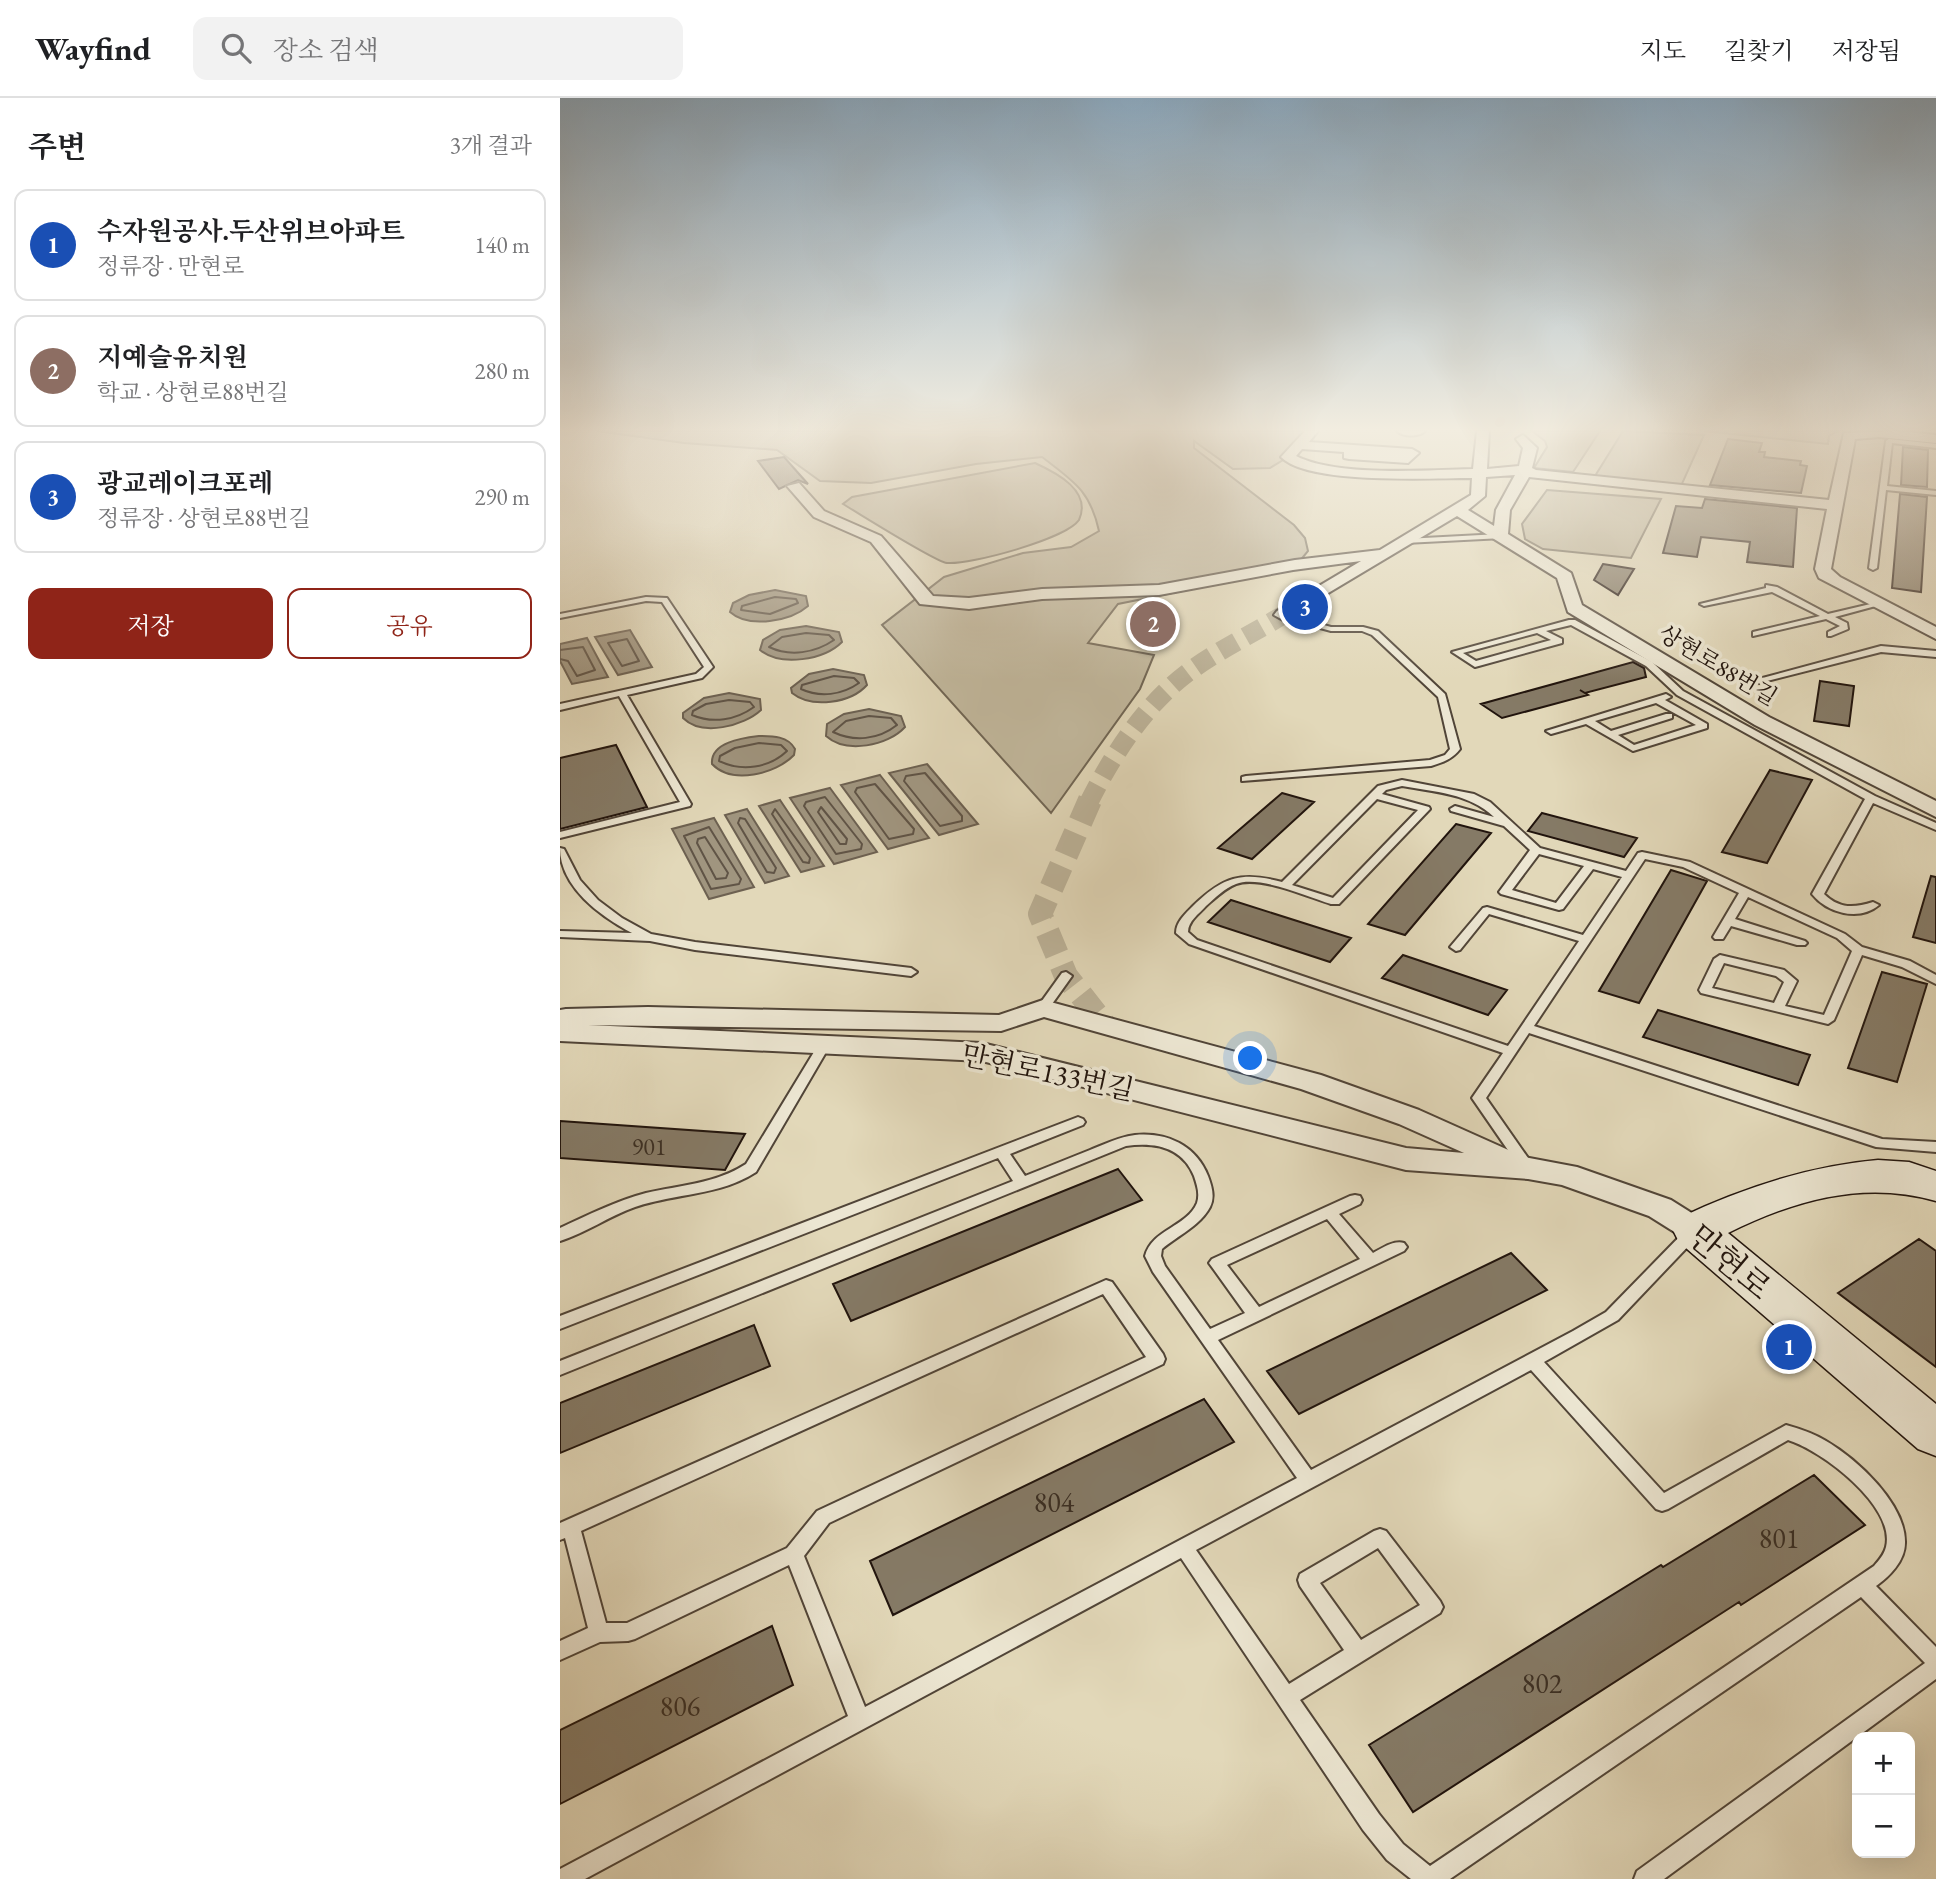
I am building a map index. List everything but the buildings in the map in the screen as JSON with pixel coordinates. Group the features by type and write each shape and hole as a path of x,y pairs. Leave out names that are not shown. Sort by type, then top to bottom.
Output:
{"street":[{"path":"819,514 876,539 924,594 926,600 933,603 959,603 1080,591 1175,588 1265,568 1387,552"},
{"path":"1283,615 1405,541 1455,514"},
{"name":"상현로88번길","path":"1462,514 1565,576 1574,608 1762,721 1936,810"},
{"path":"1500,537 1503,514"},
{"path":"1834,514 1823,569 1825,575 1936,634"},
{"path":"1194,603 1205,594 1312,562"},
{"path":"560,1017 648,1015 1001,1023 1043,1007 1311,1082 1409,1117 1528,1168"},
{"name":"만현로133번길","path":"560,1032 823,1047 982,1052 1406,1160 1528,1168"},
{"name":"만현로","path":"1528,1168 1566,1175 1622,1193 1660,1208 1695,1230 1936,1434"},
{"path":"1695,1230 1742,1206 1840,1180 1901,1177 1923,1180 1936,1186"}],"lane":[{"path":"1873,568 1879,514"},
{"path":"1405,541 1500,537"},
{"path":"1704,604 1771,588 1844,625 1844,629 1831,634"},
{"path":"560,616 646,599 664,600 709,667 699,676 560,707"},
{"path":"1756,634 1879,604"},
{"path":"1246,779 1431,763 1448,757 1455,749 1442,696 1375,633 1363,629 1331,629 1283,615"},
{"path":"1539,631 1559,641 1475,664 1456,652 1572,622 1649,664 1680,693 1871,798 1936,827"},
{"path":"1759,680 1881,649 1936,654"},
{"path":"560,835 686,804 621,693"},
{"path":"1551,731 1680,693"},
{"path":"1587,720 1633,748 1704,726 1658,700"},
{"path":"1610,734 1669,716"},
{"path":"1284,886 1376,795 1391,785 1410,783 1480,800 1536,850 1629,875"},
{"path":"1376,795 1425,809 1335,902 1254,878 1232,881 1219,887 1186,919 1182,933 1193,942 1510,1051"},
{"path":"1871,798 1818,894 1822,900 1842,909 1866,910 1873,905"},
{"path":"1455,809 1505,823"},
{"path":"1536,850 1504,892 1559,907 1590,865"},
{"path":"560,852 579,887 595,905 611,918 650,937"},
{"path":"1528,1168 1479,1098 1642,855 1686,864 1841,936 1858,950 1906,964 1936,980"},
{"path":"1719,936 1746,891"},
{"path":"1456,947 1487,910 1585,939"},
{"path":"1728,921 1801,943"},
{"path":"560,934 650,937 695,946 911,972"},
{"path":"1778,1008 1791,981 1780,973 1720,959 1705,990 1778,1008 1828,1020 1858,950"},
{"path":"1043,1007 1066,976"},
{"path":"1525,1027 1881,1144 1936,1147"},
{"path":"560,1235 611,1209 666,1194 713,1187 740,1176 751,1168 823,1047"},
{"path":"560,1323 1078,1122"},
{"path":"560,1368 1022,1182 1136,1139 1163,1141 1186,1151 1199,1170 1206,1196 1203,1207 1164,1238 1155,1247 1153,1256 1167,1282 1309,1481"},
{"path":"1001,1152 1022,1182"},
{"path":"1256,1315 1217,1263 1355,1200"},
{"path":"1329,1212 1370,1260"},
{"path":"563,1879 1533,1361 1612,1316 1695,1230"},
{"path":"1207,1338 1399,1247"},
{"path":"560,1651 599,1633 628,1632 794,1554 824,1517 1157,1359 1106,1286 566,1529 599,1633"},
{"path":"1184,1547 1371,1822 1395,1852 1430,1879 1881,1572 1894,1556 1894,1526 1886,1510 1832,1451 1801,1434 1786,1432 1662,1503 1533,1361"},
{"path":"1286,1697 1358,1653 1433,1607 1380,1537 1307,1580 1358,1653"},
{"path":"794,1554 860,1720"},
{"path":"1862,1585 1936,1661"},
{"path":"1645,1879 1936,1667"}],"shaded area":[{"path":"860,514 1081,514 1079,520 1071,527 1056,535 976,560 947,563"},
{"path":"1094,514 1280,514 1305,538 1308,551 1299,562 1232,581 1118,604 1088,643 1154,655 1140,689 1051,813 882,625 944,577 1023,553 1071,547 1099,531"},
{"path":"1529,514 1653,514 1631,558 1543,549 1525,539 1522,524"}],"water":[{"path":"775,590 806,596 808,606 791,616 759,622 738,617 730,612 733,603 749,595"},
{"path":"806,626 839,632 842,642 825,653 802,659 779,658 760,650 763,640 780,630"},
{"path":"630,630 652,667 618,675 595,637"},
{"path":"587,638 608,677 572,684 560,661 560,644"},
{"path":"833,669 864,675 867,685 851,696 831,702 810,701 792,693 791,688 809,674"},
{"path":"729,693 760,699 761,710 744,721 723,727 701,727 683,718 683,713 704,698"},
{"path":"869,709 901,716 905,727 888,739 867,745 844,745 826,736 827,724 844,714"},
{"path":"759,736 788,741 795,749 794,755 776,767 754,774 731,774 712,764 716,751 722,746"},
{"path":"927,764 978,824 939,835 889,773"},
{"path":"880,775 929,838 888,849 841,785"},
{"path":"830,788 877,852 834,864 790,798"},
{"path":"780,800 824,866 801,872 759,806"},
{"path":"747,809 789,876 765,883 725,815"},
{"path":"714,818 754,887 709,899 672,829"}],"tunnel":[{"path":"1090,801 1130,733 1156,701 1209,658 1283,615"},
{"path":"1090,801 1040,914 1066,976 1104,1024"}],"place":[{"name":"광교레이크포레","path":"1305,607"},
{"name":"지예슬유치원","path":"1153,624"},
{"name":"수자원공사.두산위브아파트","path":"1789,1347"}]}
